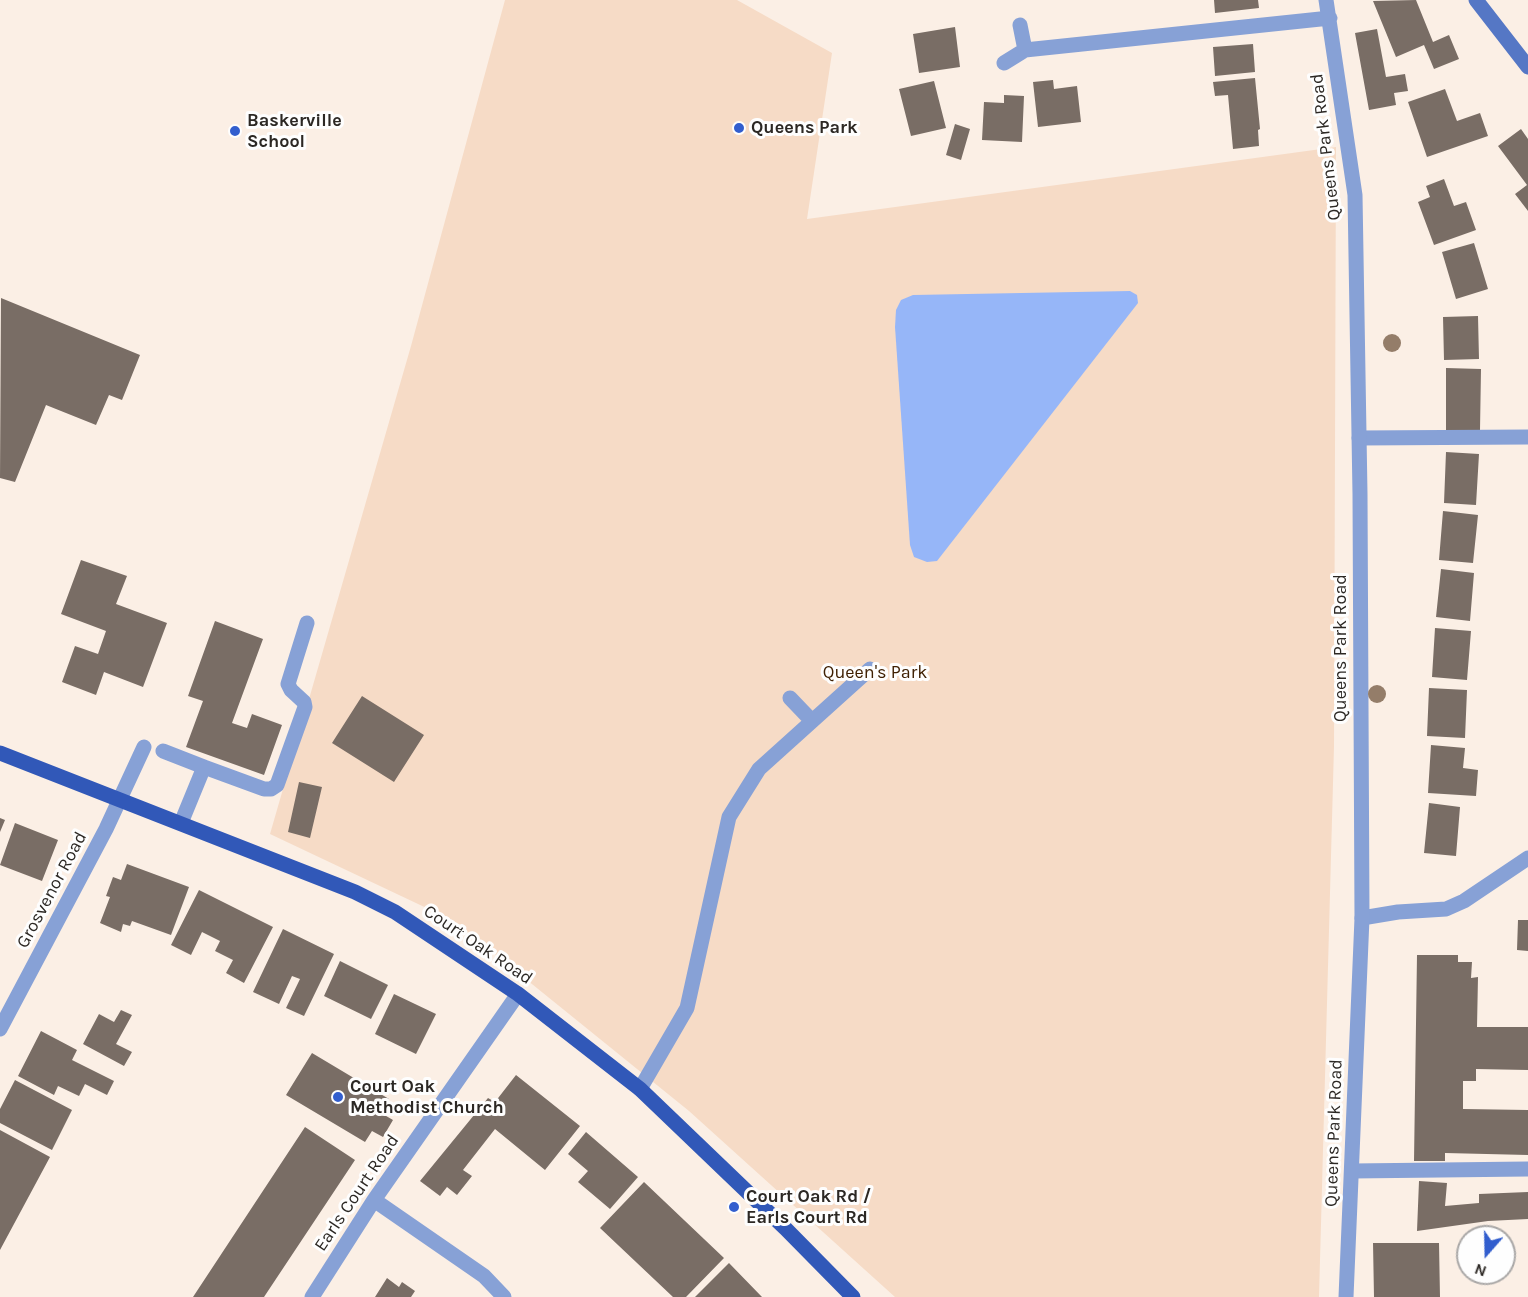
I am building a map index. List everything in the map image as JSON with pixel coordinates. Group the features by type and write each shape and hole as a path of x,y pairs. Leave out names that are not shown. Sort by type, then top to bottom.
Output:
{"main road":[{"name":"Court Oak Road","path":"0,753 365,897 395,912 518,994 640,1089 785,1228 853,1297"}],"street":[{"name":"Queens Park Road","path":"1326,0 1355,195 1359,438 1362,918 1346,1297"},
{"path":"1476,0 1528,67"},
{"path":"1004,63 1025,50 1330,18"},
{"path":"1020,25 1025,50"},
{"path":"1359,438 1528,437"},
{"path":"163,751 264,789 271,789 277,785 304,707 304,702 288,684 307,623"},
{"path":"640,1089 687,1008 729,818 759,769 870,669"},
{"path":"790,698 813,721"},
{"name":"Grosvenor Road","path":"0,1029 106,829 144,747"},
{"path":"181,823 204,767"},
{"path":"1362,918 1398,912 1446,909 1464,902 1528,858"},
{"name":"Earls Court Road","path":"312,1297 374,1200 518,994"},
{"path":"1352,1171 1528,1169"},
{"path":"374,1200 484,1276 504,1297"}],"green space":[{"name":"Queen's Park","path":"505,0 737,0 832,53 807,219 1336,147 1334,746 1319,1297 895,1297 689,1111 454,921 270,834 411,346"}],"water":[{"path":"1130,291 1137,295 1138,303 937,561 927,562 914,557 910,545 895,327 896,310 901,300 913,295"}],"building":[{"path":"1214,0 1258,0 1259,8 1215,13"},
{"path":"1416,0 1433,42 1449,35 1459,59 1434,69 1424,45 1396,57 1373,1"},
{"path":"955,27 960,67 919,73 913,34"},
{"path":"1377,29 1386,77 1405,74 1408,91 1394,93 1396,105 1369,110 1355,33"},
{"path":"1253,44 1255,72 1215,76 1213,47"},
{"path":"1255,78 1260,129 1258,130 1259,146 1233,149 1228,95 1215,96 1213,82"},
{"path":"1053,80 1054,89 1077,86 1081,122 1038,127 1033,82"},
{"path":"934,81 946,128 911,136 899,89"},
{"path":"1445,89 1457,121 1480,113 1488,136 1427,157 1408,102"},
{"path":"1004,95 1024,96 1022,142 982,140 984,102 1004,103"},
{"path":"955,124 970,129 961,160 946,155"},
{"path":"1521,129 1528,139 1528,211 1515,194 1527,185 1498,146"},
{"path":"1444,179 1454,206 1466,202 1476,230 1434,245 1418,202 1430,197 1426,186"},
{"path":"1474,243 1488,289 1456,299 1442,252"},
{"path":"1,298 140,355 122,400 109,395 96,425 46,405 15,482 0,478"},
{"path":"1478,316 1479,359 1444,360 1443,317"},
{"path":"1446,368 1481,369 1480,430 1446,430"},
{"path":"1446,452 1479,454 1476,505 1444,503"},
{"path":"1443,511 1478,515 1473,563 1439,560"},
{"path":"81,560 127,576 116,604 167,623 143,687 104,672 96,695 62,682 75,646 98,654 106,631 61,614"},
{"path":"1441,569 1474,573 1470,621 1436,617"},
{"path":"215,621 263,639 232,723 247,728 252,714 282,725 264,775 186,747 203,701 188,696"},
{"path":"1435,628 1471,631 1467,680 1432,677"},
{"path":"1429,688 1467,690 1465,738 1427,736"},
{"path":"362,696 424,735 394,782 332,743"},
{"path":"1431,745 1465,748 1463,768 1478,770 1476,796 1428,793"},
{"path":"299,782 322,787 310,838 288,832"},
{"path":"1429,803 1460,807 1456,856 1424,853"},
{"path":"0,818 5,820 0,832"},
{"path":"15,823 58,840 42,881 0,865"},
{"path":"127,864 189,887 171,935 132,921 130,926 123,924 121,932 100,923 110,897 106,896 113,877 121,880"},
{"path":"199,890 273,927 244,983 226,973 233,960 215,951 220,941 202,932 191,955 171,945"},
{"path":"1518,920 1528,920 1528,951 1517,950"},
{"path":"283,929 334,954 304,1016 286,1008 300,979 292,976 279,1004 253,992"},
{"path":"1417,955 1458,955 1458,962 1472,962 1471,978 1478,977 1477,1027 1528,1027 1528,1070 1476,1069 1476,1081 1463,1081 1463,1109 1528,1110 1528,1155 1445,1153 1445,1161 1414,1161"},
{"path":"340,961 388,985 371,1019 324,996"},
{"path":"394,994 436,1014 416,1054 375,1034"},
{"path":"121,1010 132,1015 116,1044 132,1052 124,1066 83,1044 99,1014 114,1022"},
{"path":"41,1031 77,1050 72,1060 114,1081 107,1095 85,1084 79,1096 58,1086 54,1095 18,1076"},
{"name":"Court Oak Methodist Church","path":"312,1053 389,1099 381,1113 393,1120 383,1137 372,1131 365,1142 286,1095"},
{"path":"516,1075 580,1126 545,1170 495,1129 463,1170 472,1176 457,1195 447,1187 440,1196 420,1181 488,1098 495,1102"},
{"path":"15,1080 72,1110 52,1150 0,1123 0,1109"},
{"path":"305,1127 355,1160 264,1297 193,1297"},
{"path":"0,1130 50,1157 0,1250"},
{"path":"586,1132 638,1177 610,1209 578,1182 588,1171 568,1154"},
{"path":"1419,1181 1447,1183 1445,1206 1479,1203 1479,1194 1528,1192 1528,1219 1488,1221 1417,1231"},
{"path":"644,1182 724,1258 686,1297 673,1297 600,1228"},
{"path":"1373,1243 1439,1243 1440,1297 1374,1297"},
{"path":"729,1263 762,1297 695,1297"},
{"path":"387,1278 399,1287 402,1282 415,1291 411,1297 375,1297"}],"place":[{"name":"Queens Park","path":"739,128"},
{"name":"Baskerville School","path":"235,131"},
{"name":"Court Oak Methodist Church","path":"338,1097"},
{"name":"Court Oak Rd / Earls Court Rd","path":"734,1207"}]}
